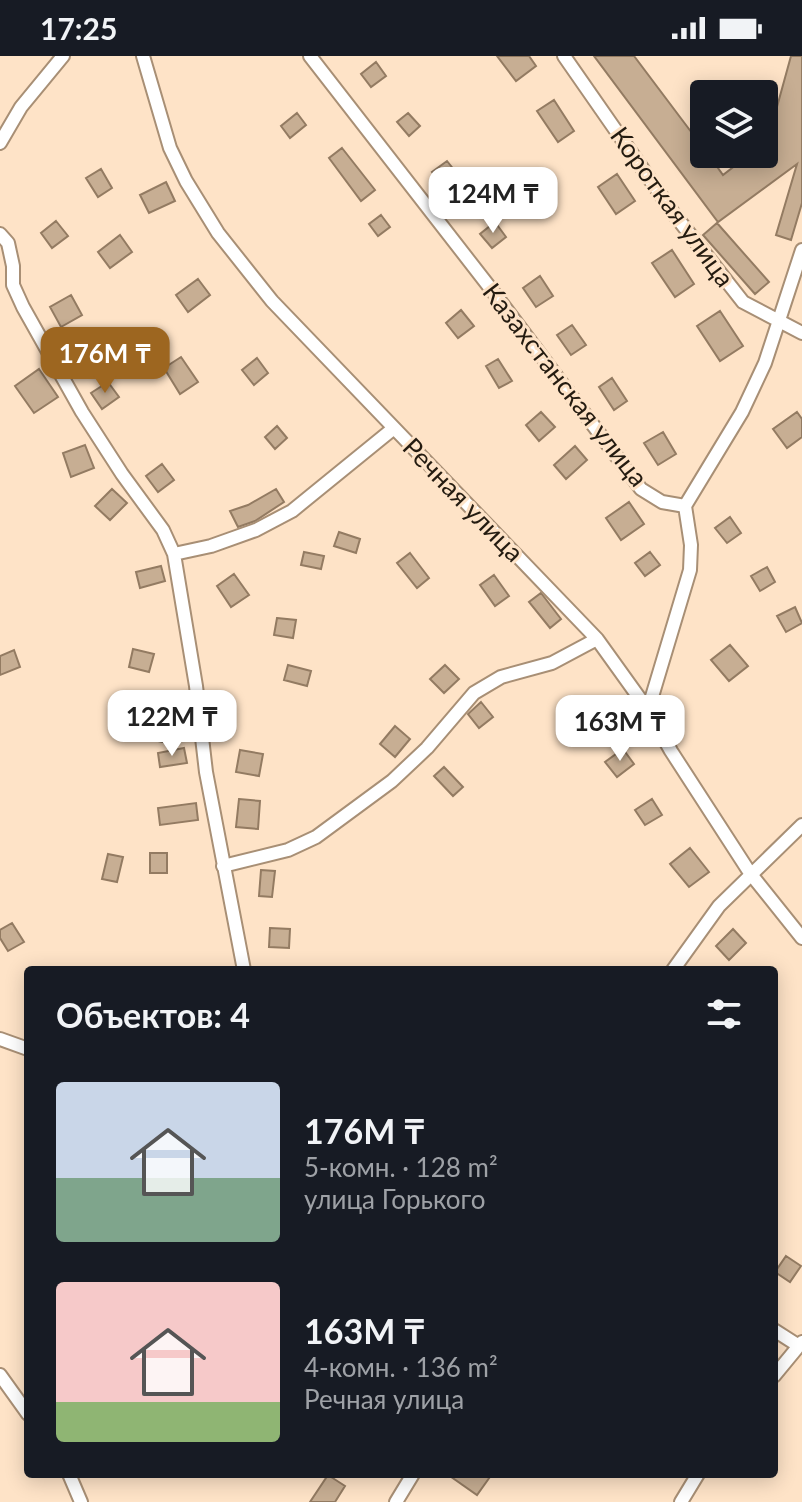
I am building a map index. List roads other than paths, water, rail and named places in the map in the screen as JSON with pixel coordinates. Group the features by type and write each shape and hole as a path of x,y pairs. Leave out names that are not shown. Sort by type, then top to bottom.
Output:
{"street":[{"path":"0,143 21,107 63,56"},
{"name":"Речная улица","path":"143,56 170,148 218,233 272,301 597,639 648,710 750,873 802,938"},
{"name":"Казахстанская улица","path":"310,56 641,489 662,502 685,506"},
{"name":"Короткая улица","path":"564,56 674,214 743,302 802,333"},
{"path":"0,234 8,243 13,285 23,307 82,412 163,530 174,554 196,686 206,772 243,966"},
{"path":"648,710 690,570 691,545 685,506 742,412 765,363 802,250"},
{"path":"174,554 211,546 256,530 292,511 394,428"},
{"path":"223,866 288,850 316,837 392,781 427,748 474,693 501,677 552,663 597,639"},
{"path":"676,966 719,906 802,825"},
{"path":"0,1039 24,1048"},
{"path":"778,1332 800,1344 778,1371"},
{"path":"0,1375 24,1408"},
{"path":"74,1478 81,1502"},
{"path":"396,1502 411,1478"},
{"path":"681,1502 696,1478"}]}
